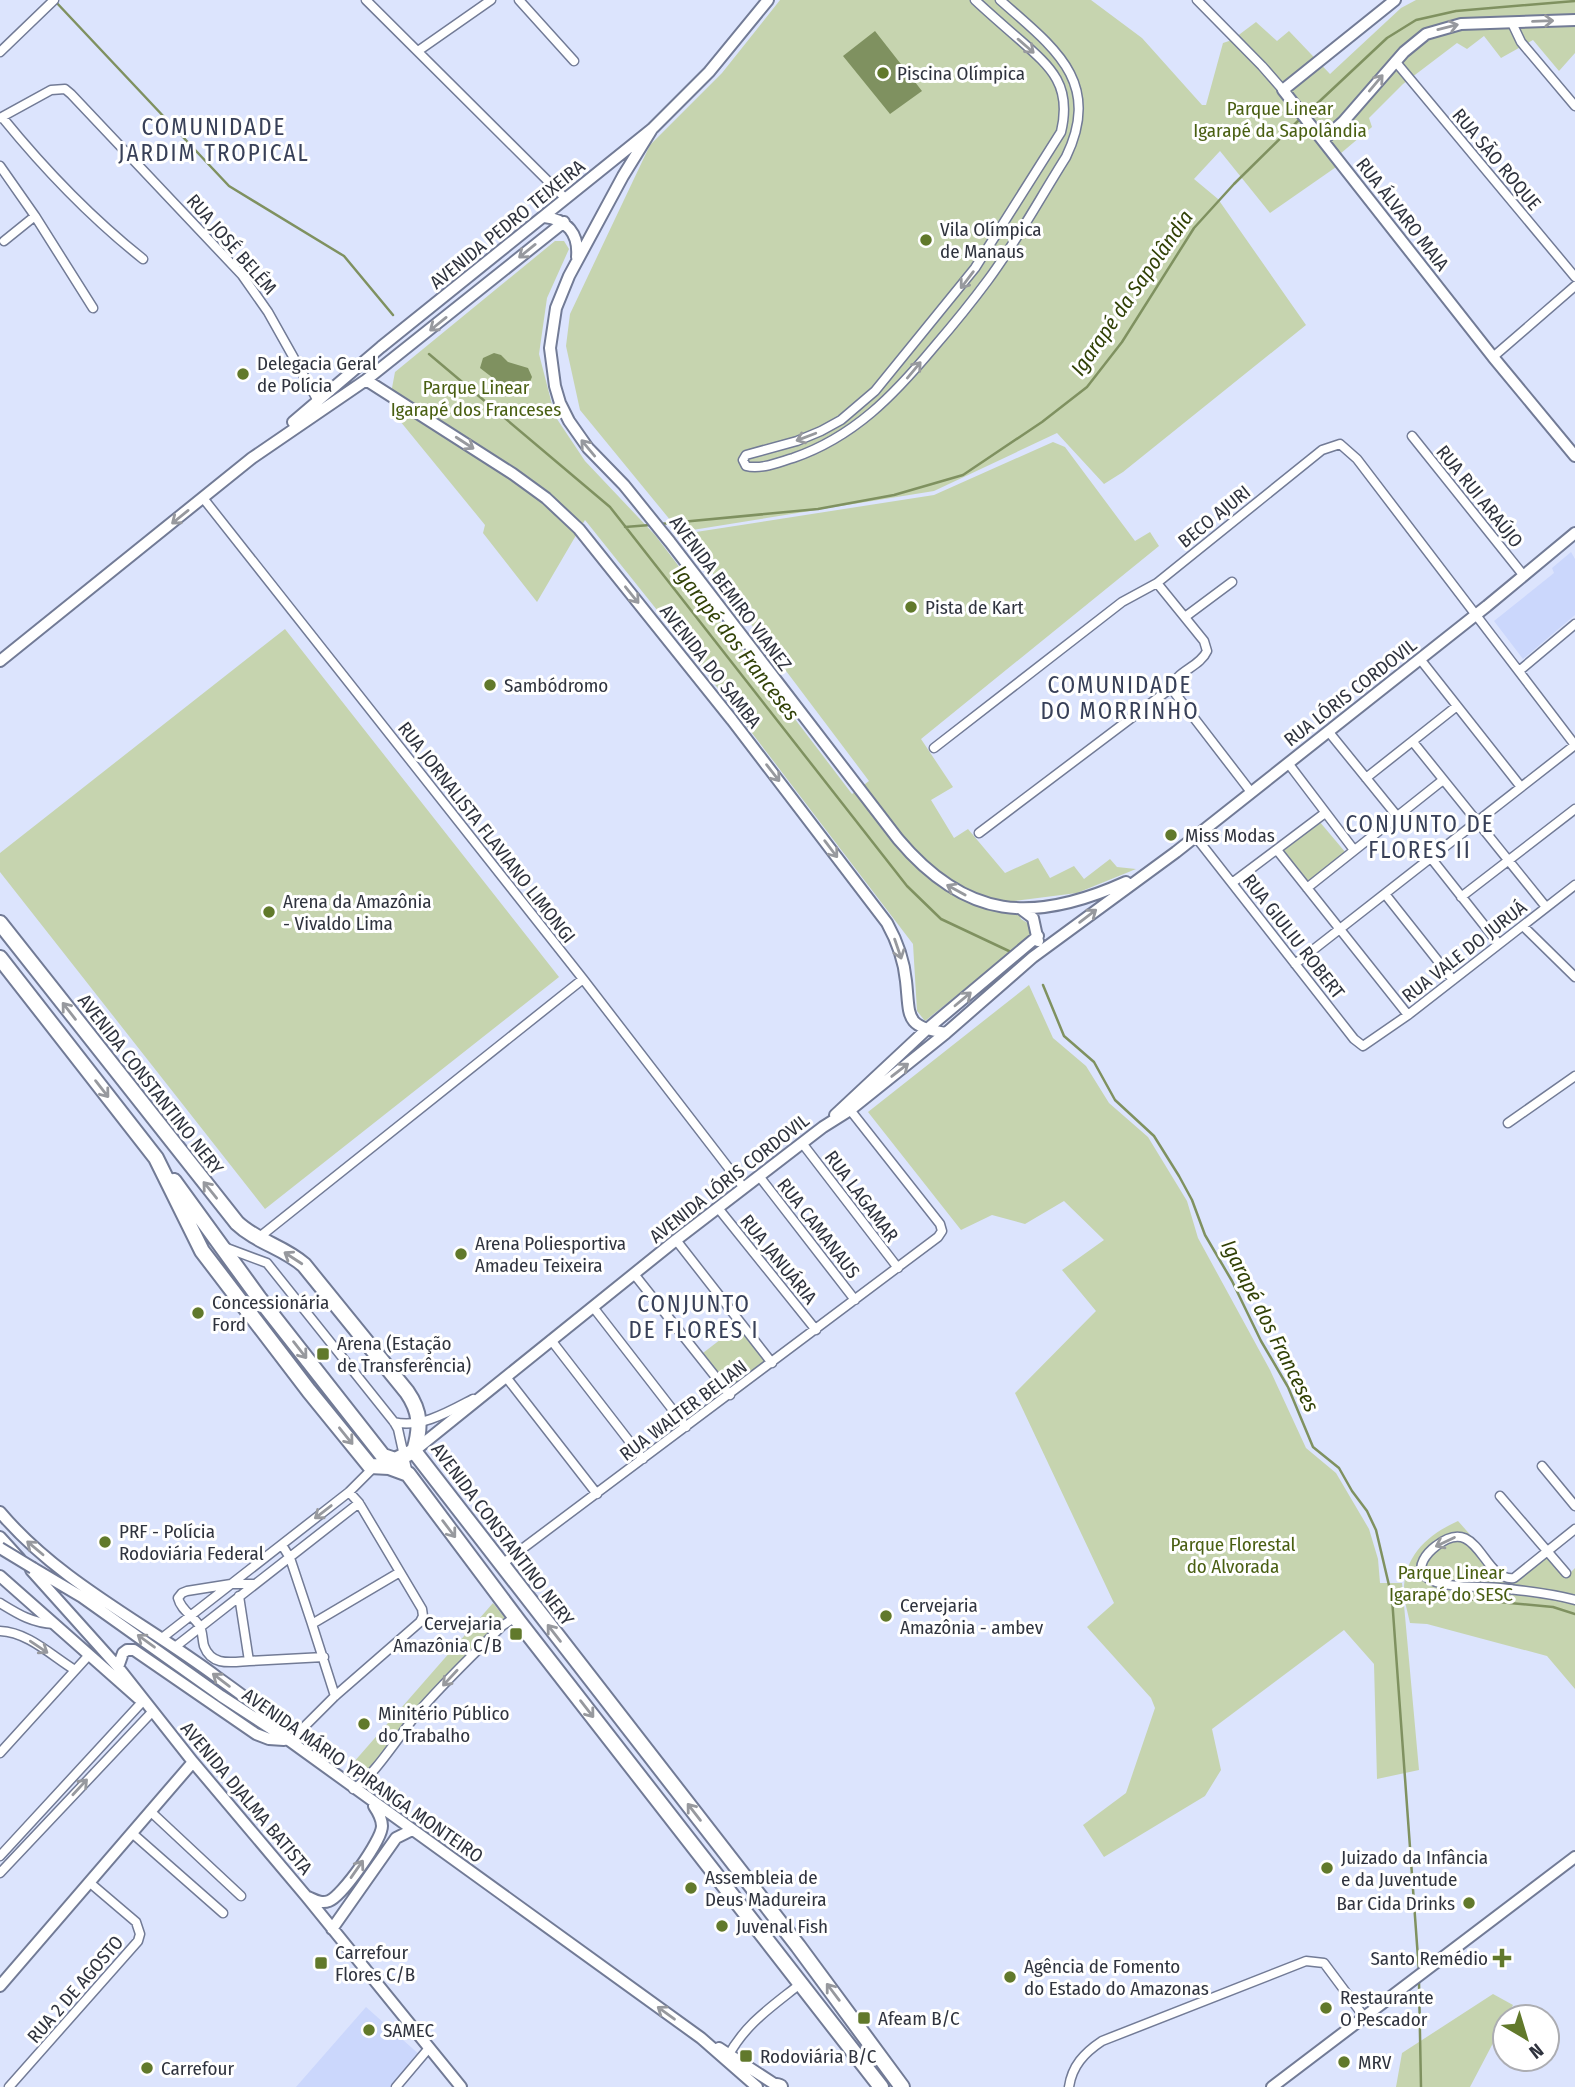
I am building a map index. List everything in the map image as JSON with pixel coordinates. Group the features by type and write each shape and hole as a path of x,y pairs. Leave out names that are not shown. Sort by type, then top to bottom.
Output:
{"highway":[{"name":"AVENIDA CONSTANTINO NERY","path":"0,923 237,1223 256,1239 296,1258 304,1265 407,1392 415,1405 419,1422 419,1437 409,1454 502,1564 798,1946 902,2087"},
{"path":"0,958 383,1456 396,1460 409,1454"},
{"path":"156,1158 202,1251 309,1391 370,1466 389,1467 408,1474"},
{"name":"AVENIDA CONSTANTINO NERY","path":"408,1474 519,1622 881,2087"},
{"path":"877,2052 908,2087"}],"street":[{"path":"366,0 566,199"},
{"path":"418,51 491,0"},
{"path":"519,0 574,61"},
{"name":"AVENIDA PEDRO TEIXEIRA","path":"252,458 259,449 381,347 652,129 709,72 768,0"},
{"path":"975,0 1044,62 1058,79 1065,116 1061,132 975,268 874,391 841,419 821,431 750,453 744,457 746,466 757,467 814,450 845,434 886,401 989,278 1076,137 1080,118 1077,88 1062,60 1000,0"},
{"name":"RUA ÁLVARO MAIA","path":"1197,0 1293,102 1493,357 1575,456"},
{"path":"1283,90 1395,0"},
{"path":"0,52 51,3"},
{"path":"1323,140 1343,122 1395,61 1415,42 1437,29 1461,24 1575,20"},
{"path":"1512,23 1521,42 1575,106"},
{"name":"RUA SÃO ROQUE","path":"1395,61 1575,277"},
{"name":"RUA JOSÉ BELÉM","path":"1,117 51,90 65,89 71,94 242,275 268,312 318,401"},
{"path":"1,117 81,206 143,259"},
{"name":"AVENIDA BEMIRO VIANEZ","path":"652,129 622,176 576,264 556,308 551,328 550,348 555,386 560,403 578,436 635,498 914,858 940,881 998,907 1021,909 1072,904 1145,874"},
{"path":"2,173 35,216 93,307"},
{"path":"1035,176 1048,185"},
{"path":"4,241 35,216"},
{"path":"544,217 569,226 577,242 576,264"},
{"path":"1006,221 1020,231"},
{"name":"AVENIDA PEDRO TEIXEIRA","path":"0,661 252,458 381,369 564,222"},
{"path":"1493,357 1575,286"},
{"path":"934,320 947,331"},
{"path":"381,347 381,369"},
{"name":"AVENIDA DO SAMBA","path":"366,380 513,474 546,498 579,529 749,742 887,923 904,965 909,1014 926,1030"},
{"path":"874,391 886,401"},
{"name":"RUA RUI ARAÚJO","path":"1412,436 1524,576"},
{"name":"BECO AJURI","path":"934,748 1122,601 1157,583 1322,450 1340,444 1357,459 1476,615"},
{"name":"RUA JORNALISTA FLAVIANO LIMONGI","path":"203,498 583,979 744,1188"},
{"name":"RUA LÓRIS CORDOVIL","path":"1145,874 1476,615 1575,533"},
{"path":"1185,617 1232,582"},
{"path":"979,833 1171,688 1174,680 1207,653 1204,641 1157,583"},
{"path":"1295,964 1575,745 1476,615"},
{"path":"1519,671 1575,624"},
{"path":"1420,659 1521,787"},
{"path":"1171,688 1251,792"},
{"path":"1366,778 1457,706"},
{"path":"1328,732 1397,816"},
{"path":"1413,742 1546,907"},
{"path":"1288,763 1354,850"},
{"path":"1307,888 1443,780"},
{"path":"1461,897 1575,809"},
{"path":"1232,883 1325,813"},
{"name":"RUA GIULIU ROBERT","path":"1195,836 1354,1038 1363,1046 1372,1041"},
{"path":"1276,850 1408,1015"},
{"path":"1431,858 1499,944"},
{"name":"AVENIDA LÓRIS CORDOVIL","path":"409,1454 676,1240 946,1033 1033,957 1145,874"},
{"name":"RUA VALE DO JURUÁ","path":"1372,1041 1575,885"},
{"path":"1385,894 1453,980"},
{"path":"1021,909 1033,918 1038,936 1033,957"},
{"path":"1522,926 1575,977"},
{"name":"AVENIDA LÓRIS CORDOVIL","path":"848,1107 926,1030 1038,936"},
{"path":"256,1239 583,979"},
{"path":"926,1030 946,1033"},
{"path":"1508,1123 1575,1076"},
{"name":"RUA WALTER BELIAN","path":"502,1564 939,1237 942,1231 940,1224 848,1107"},
{"name":"RUA LAGAMAR","path":"802,1143 898,1268"},
{"name":"RUA CAMANAUS","path":"759,1176 855,1300"},
{"name":"RUA JANUÁRIA","path":"718,1208 816,1330"},
{"path":"676,1240 772,1363"},
{"path":"223,1247 267,1263 394,1422 409,1454 408,1474"},
{"path":"634,1274 730,1395"},
{"path":"593,1307 686,1427"},
{"path":"551,1340 643,1459"},
{"path":"506,1377 597,1494"},
{"name":"AVENIDA LÓRIS CORDOVIL","path":"394,1422 419,1422 490,1390"},
{"path":"1542,1466 1575,1506"},
{"path":"162,1638 349,1492 373,1467"},
{"path":"290,1741 335,1696 420,1622 422,1609 359,1503 349,1492"},
{"path":"1500,1496 1566,1573"},
{"path":"175,1647 359,1503"},
{"path":"0,1512 17,1532 56,1565 263,1711 290,1741"},
{"path":"1575,1529 1519,1576 1508,1579 1462,1536 1449,1537 1436,1546 1425,1556 1422,1565 1422,1572 1427,1577 1440,1582 1555,1594 1575,1600"},
{"name":"AVENIDA DJALMA BATISTA","path":"0,1536 118,1667 192,1762 306,1896 461,2087"},
{"path":"282,1545 290,1558 335,1696"},
{"name":"AVENIDA MÁRIO YPIRANGA MONTEIRO","path":"0,1548 82,1597 221,1696 290,1741 727,2057 779,2087"},
{"path":"312,1624 400,1572"},
{"path":"0,1576 134,1696 144,1701 0,1856"},
{"path":"1519,1576 1522,1591"},
{"path":"254,1584 231,1584 182,1593 178,1598 179,1604 201,1626 204,1647 215,1660 224,1663 324,1657"},
{"path":"239,1596 248,1661"},
{"path":"0,1603 25,1619 54,1624"},
{"path":"354,1788 365,1780 418,1713 468,1659 502,1626 511,1620 519,1622"},
{"path":"0,1632 27,1638 75,1670"},
{"path":"118,1667 123,1653 134,1650 256,1734 269,1739 290,1741"},
{"path":"0,1753 89,1655"},
{"path":"0,1873 152,1712"},
{"path":"127,1718 135,1728"},
{"path":"0,1986 192,1762"},
{"path":"306,1896 320,1903 328,1902 347,1884 380,1836 383,1825 372,1801"},
{"path":"44,1808 53,1815"},
{"path":"150,1811 241,1896"},
{"path":"332,1929 396,1838 411,1830"},
{"path":"132,1833 223,1913"},
{"path":"1272,2087 1575,1857"},
{"name":"RUA 2 DE AGOSTO","path":"9,2087 138,1941 140,1934 136,1922 89,1882"},
{"path":"1069,2087 1074,2069 1081,2059 1102,2041 1307,1961 1324,1963 1365,2018"},
{"path":"727,2057 744,2030 800,1984"},
{"path":"396,2087 429,2048"},
{"name":"AVENIDA MÁRIO YPIRANGA MONTEIRO","path":"727,2057 757,2087"}],"shaded area":[{"name":"Piscina Olímpica","path":"875,31 922,91 890,114 843,56"},
{"path":"494,353 501,355 508,362 528,368 532,377 525,393 515,395 480,368 483,358"},
{"path":"1571,552 1575,559 1575,615 1523,659 1494,621 1554,573 1552,568"},
{"name":"SAMEC","path":"366,2007 421,2056 394,2087 296,2087"}],"green space":[{"name":"Vila Olímpica de Manaus","path":"780,0 1091,0 1142,38 1202,105 1206,105 1223,43 1232,40 1256,22 1277,41 1289,31 1330,74 1401,8 1416,0 1575,0 1575,53 1559,71 1533,40 1501,58 1484,36 1467,49 1457,43 1403,84 1369,118 1372,127 1334,159 1339,165 1270,213 1220,151 1194,179 1218,199 1306,325 1123,472 1104,484 1057,433 934,491 680,532 580,410 566,346 570,314 650,145 722,73"},
{"name":"Parque Linear Igarapé dos Franceses","path":"555,241 564,241 569,249 547,298 539,354 555,416 585,461 655,535 852,794 869,781 683,534 934,495 1053,442 1065,447 1135,541 1150,532 1159,546 921,739 953,787 931,800 954,838 968,829 1005,873 1038,858 1050,878 1074,866 1084,879 1110,859 1117,867 1136,869 1077,893 1014,901 1021,919 1031,925 1030,937 925,1021 917,1011 913,944 681,640 585,520 537,602 483,533 485,525 400,421 392,388 395,372"},
{"name":"Arena da Amazônia - Vivaldo Lima","path":"285,629 559,977 265,1209 0,872 0,853"},
{"path":"1319,821 1346,853 1309,882 1282,849"},
{"name":"Parque Florestal do Alvorada","path":"1029,985 1053,1038 1086,1066 1109,1103 1148,1137 1187,1201 1198,1238 1270,1370 1306,1448 1336,1473 1369,1529 1378,1559 1380,1583 1402,1583 1419,1770 1377,1779 1374,1664 1344,1630 1212,1729 1221,1770 1205,1796 1104,1857 1083,1825 1126,1793 1155,1708 1151,1698 1087,1627 1114,1603 1015,1393 1096,1311 1062,1270 1104,1240 1064,1201 1025,1224 992,1215 961,1230 868,1112"},
{"path":"742,1323 775,1365 734,1397 699,1356"},
{"name":"Parque Linear Igarapé do SESC","path":"1458,1521 1504,1573 1512,1577 1552,1553 1571,1572 1575,1568 1575,1689 1547,1656 1427,1624 1410,1623 1404,1591 1408,1567 1427,1540"},
{"path":"493,1603 505,1618 416,1711 363,1777 346,1771"},
{"path":"1493,1994 1509,2003 1491,2003 1491,2047 1470,2087 1396,2087 1402,2053"}],"waterway":[{"name":"Igarapé dos Franceses","path":"55,1 229,186 344,256 393,315"},
{"name":"Igarapé da Sapolândia","path":"1306,114 1387,38 1416,20 1456,11 1575,1"},
{"name":"Igarapé da Sapolândia","path":"660,524 818,509 894,495 963,475 1042,422 1087,387 1122,342 1194,228 1301,118"},
{"name":"Igarapé dos Franceses","path":"429,354 610,507 907,886 941,919 1011,952"},
{"name":"Igarapé da Sapolândia","path":"625,527 650,525"},
{"name":"Igarapé dos Franceses","path":"1043,985 1064,1036 1094,1062 1115,1100 1154,1136 1179,1176 1192,1200 1205,1235 1288,1387 1313,1447 1339,1468 1376,1530 1392,1598 1419,1972"},
{"path":"1390,1589 1553,1607 1575,1614"},
{"name":"Igarapé dos Franceses","path":"1419,1982 1421,2087"}],"place":[{"name":"Piscina Olímpica","path":"883,73"},
{"name":"Vila Olímpica de Manaus","path":"926,240"},
{"name":"Delegacia Geral de Polícia","path":"243,374"},
{"name":"Pista de Kart","path":"911,607"},
{"name":"Sambódromo","path":"490,685"},
{"name":"Miss Modas","path":"1171,835"},
{"name":"Arena da Amazônia - Vivaldo Lima","path":"269,912"},
{"name":"Arena Poliesportiva Amadeu Teixeira","path":"461,1254"},
{"name":"Concessionária Ford","path":"198,1313"},
{"name":"Arena (Estação de Transferência)","path":"323,1354"},
{"name":"PRF - Polícia Rodoviária Federal","path":"105,1542"},
{"name":"Cervejaria Amazônia - ambev","path":"886,1616"},
{"name":"Cervejaria Amazônia C/B","path":"516,1634"},
{"name":"Minitério Público do Trabalho","path":"364,1724"},
{"name":"Juizado da Infância e da Juventude","path":"1327,1868"},
{"name":"Assembleia de Deus Madureira","path":"691,1888"},
{"name":"Bar Cida Drinks","path":"1469,1903"},
{"name":"Juvenal Fish","path":"722,1926"},
{"name":"Santo Remédio","path":"1502,1958"},
{"name":"Carrefour Flores C/B","path":"321,1963"},
{"name":"Agência de Fomento do Estado do Amazonas","path":"1010,1977"},
{"name":"Restaurante O Pescador","path":"1326,2008"},
{"name":"Afeam B/C","path":"864,2018"},
{"name":"SAMEC","path":"369,2030"},
{"name":"Rodoviária B/C","path":"746,2056"},
{"name":"MRV","path":"1344,2062"},
{"name":"Carrefour","path":"147,2068"}],"district":[{"name":"COMUNIDADE JARDIM TROPICAL","path":"214,140"},
{"name":"COMUNIDADE DO MORRINHO","path":"1120,698"},
{"name":"CONJUNTO DE FLORES II","path":"1420,837"},
{"name":"CONJUNTO DE FLORES I","path":"694,1317"}],"park label":[{"name":"Parque Linear Igarapé da Sapolândia","path":"1280,119"}]}
